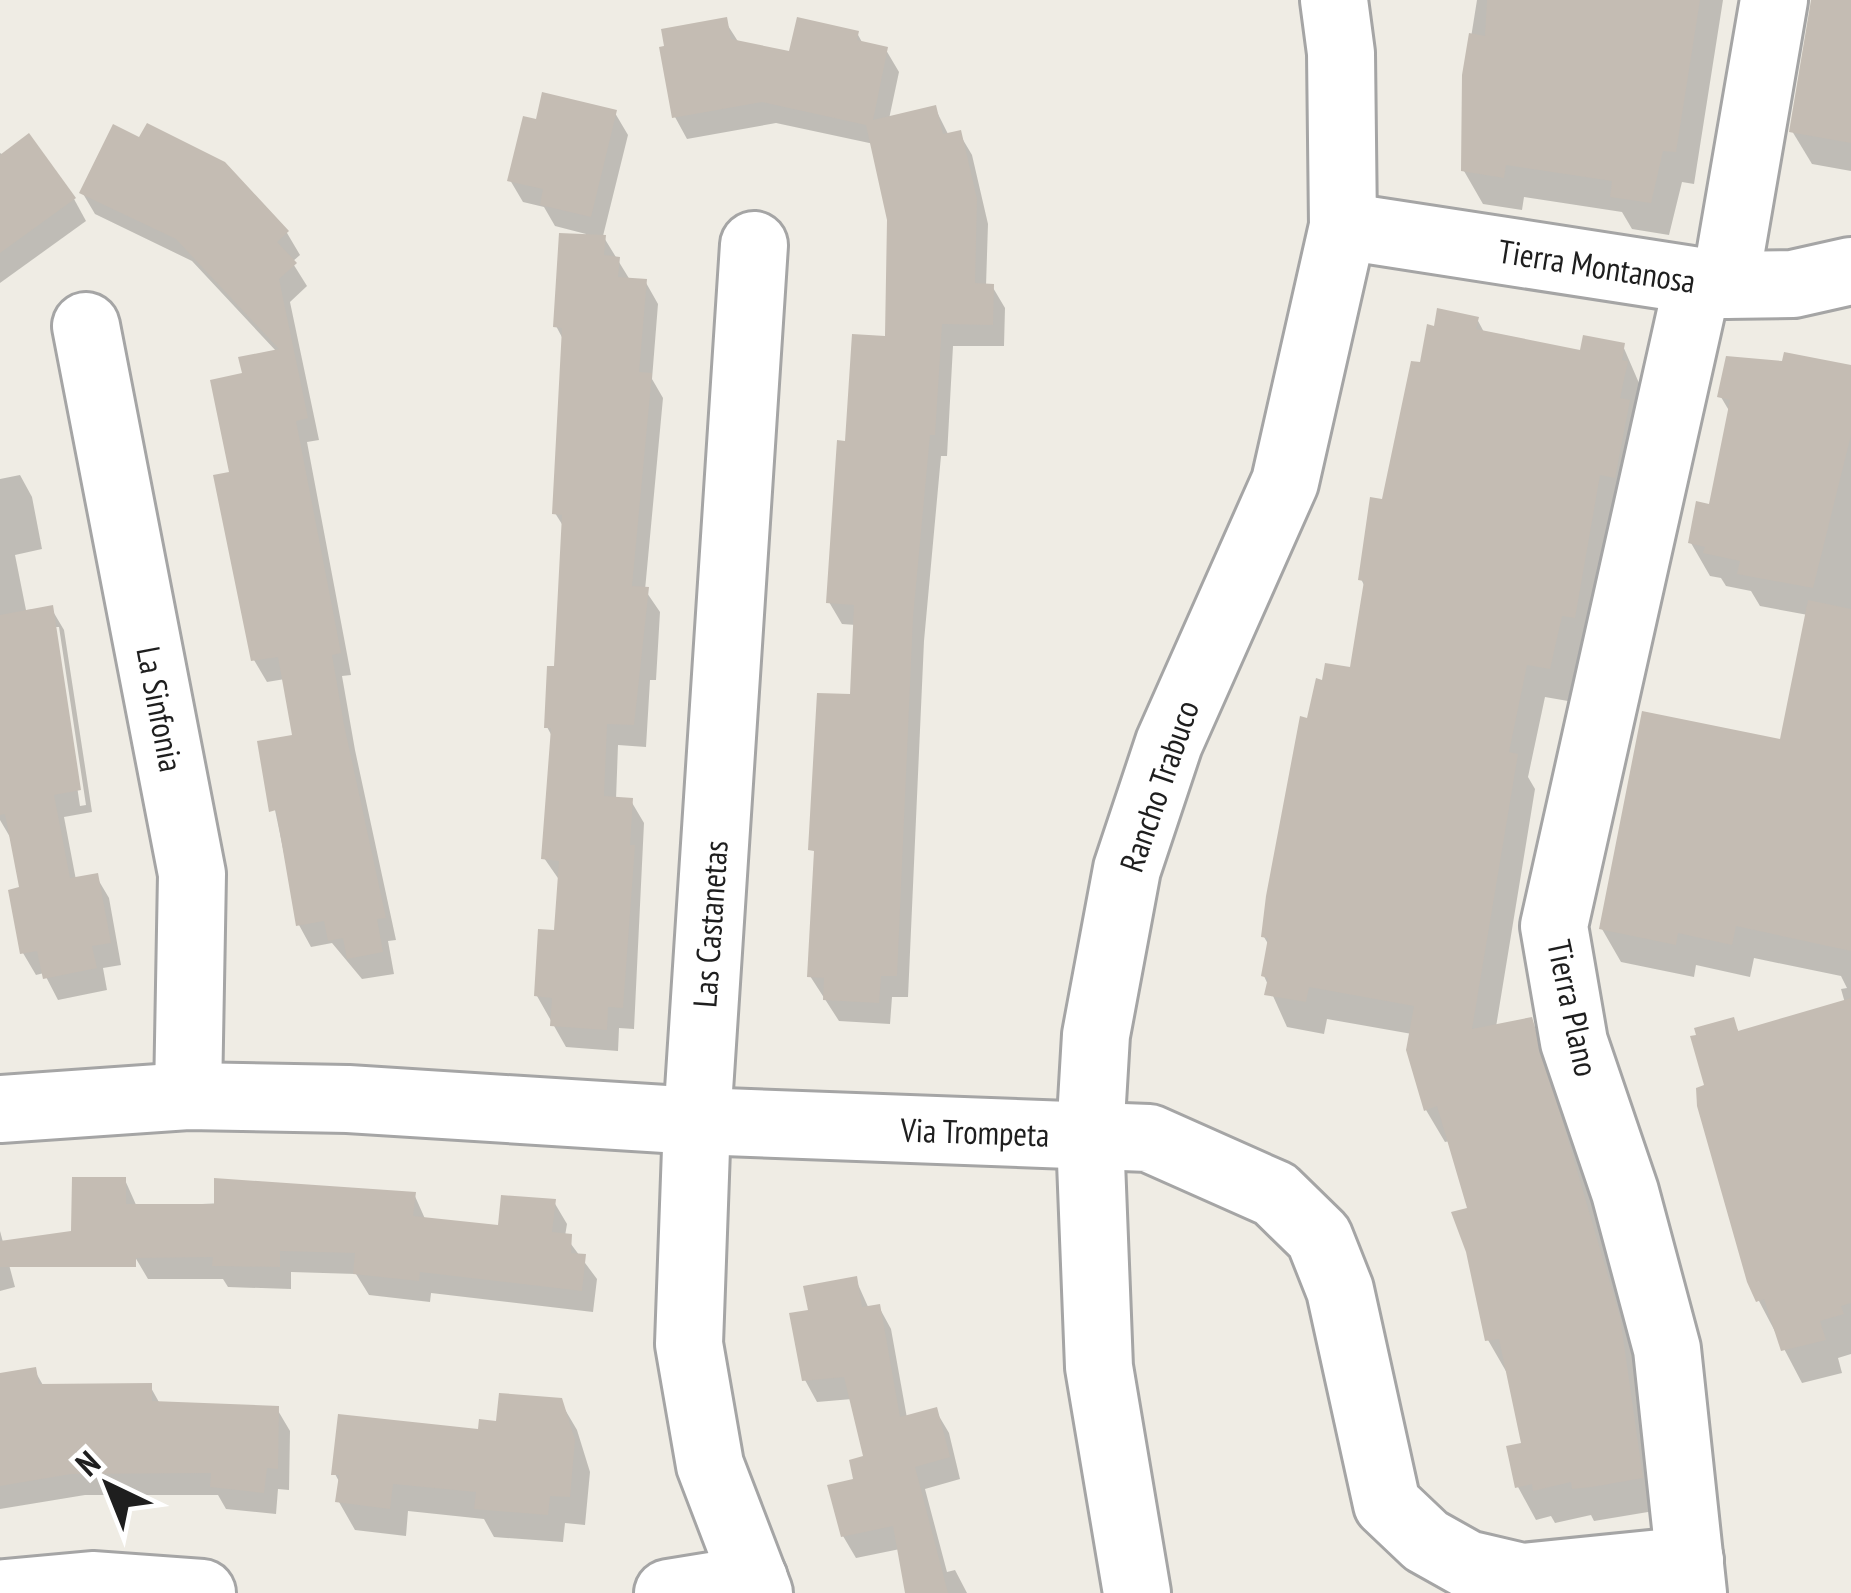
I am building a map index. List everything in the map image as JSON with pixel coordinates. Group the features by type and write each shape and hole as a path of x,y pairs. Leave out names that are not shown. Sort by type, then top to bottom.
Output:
{"street":[{"name":"Rancho Trabuco","path":"1136,1593 1099,1367 1090,1136 1096,1035 1127,868 1168,742 1286,482 1343,226 1341,53 1334,0"},
{"name":"Tierra Plano","path":"1692,1577 1666,1349 1624,1192 1574,1042 1554,926 1712,283 1774,0"},
{"name":"Tierra Montanosa","path":"1343,226 1712,283 1793,284 1851,271"},
{"name":"Las Castanetas","path":"754,245 698,1121 689,1344 710,1465 756,1586"},
{"name":"La Sinfonia","path":"86,326 192,874 188,1096"},
{"name":"Via Trompeta","path":"0,1108 188,1096 348,1099 698,1121 1149,1138 1226,1167 1275,1194 1319,1237 1340,1290 1387,1504 1426,1541 1467,1564 1522,1577 1692,1577"},
{"path":"5,1593 92,1585 202,1593"},
{"path":"668,1593 756,1586"}],"building":[{"path":"1487,0 1700,0 1676,152 1663,151 1651,203 1610,197 1612,181 1506,165 1504,178 1461,171 1462,75 1469,33 1485,36"},
{"path":"1811,0 1851,0 1851,143 1789,132"},
{"path":"727,17 731,39 789,51 797,17 859,31 857,40 888,47 873,120 936,105 943,134 961,130 977,199 975,283 994,284 993,325 942,324 935,435 930,435 913,617 897,976 881,976 879,1003 823,1000 824,978 807,977 814,851 808,850 817,693 850,694 854,605 826,603 837,440 845,441 852,334 885,336 887,220 866,125 762,102 672,118 659,47 664,46 661,29"},
{"path":"542,92 617,110 591,217 540,205 543,189 507,181 523,116 536,119"},
{"path":"147,123 225,162 289,231 277,242 297,263 279,279 308,418 296,421 341,653 332,655 344,725 386,918 377,919 383,952 347,959 343,938 328,941 324,921 296,926 276,810 269,812 257,741 292,735 278,657 251,661 213,475 229,472 210,380 242,373 238,357 279,349 176,239 79,193 113,124 139,137"},
{"path":"29,133 76,198 0,253 0,155"},
{"path":"559,233 606,235 604,255 620,257 618,277 647,279 639,372 652,373 632,586 649,587 634,725 607,724 604,796 633,798 630,845 635,845 623,1008 608,1007 607,1030 550,1026 552,998 534,996 538,929 554,930 559,861 541,859 551,728 544,728 547,666 554,666 562,515 552,514 562,328 553,327"},
{"path":"1437,308 1479,317 1476,329 1580,350 1583,335 1625,343 1622,360 1628,361 1620,398 1630,400 1615,478 1600,475 1575,618 1562,616 1550,669 1527,665 1509,752 1518,754 1472,1029 1532,1017 1620,1317 1643,1478 1592,1487 1572,1489 1571,1482 1533,1491 1532,1484 1515,1488 1506,1446 1521,1443 1499,1339 1485,1341 1466,1252 1451,1212 1467,1208 1437,1106 1424,1111 1406,1050 1414,1006 1309,987 1306,1002 1264,995 1268,978 1261,976 1268,938 1261,937 1266,896 1300,716 1307,718 1316,678 1322,680 1325,663 1350,667 1364,581 1358,580 1370,497 1382,499 1411,361 1420,362 1427,324 1434,326"},
{"path":"1784,352 1851,365 1851,435 1813,588 1737,574 1740,561 1703,553 1705,547 1688,543 1696,501 1709,504 1730,400 1717,397 1726,356 1782,361"},
{"path":"1808,600 1851,609 1851,951 1736,926 1732,945 1678,933 1676,945 1599,929 1642,711 1780,739"},
{"path":"53,605 81,790 54,795 70,878 98,873 111,943 92,946 97,968 43,979 37,951 20,954 8,890 19,887 5,814 0,815 0,615"},
{"path":"1851,998 1851,1303 1841,1306 1844,1314 1820,1321 1826,1340 1781,1351 1764,1299 1756,1302 1747,1282 1697,1106 1696,1088 1704,1085 1690,1036 1696,1035 1694,1028 1734,1017 1738,1031"},
{"path":"72,1177 126,1177 126,1204 214,1204 214,1178 416,1192 413,1216 498,1225 501,1195 556,1199 552,1232 572,1234 571,1253 586,1254 582,1291 420,1272 419,1281 353,1274 355,1253 280,1251 280,1267 212,1266 213,1257 136,1258 136,1267 0,1267 0,1241 71,1231"},
{"path":"857,1276 862,1307 880,1304 900,1417 937,1407 950,1457 915,1467 948,1593 905,1593 893,1526 841,1537 827,1485 853,1479 849,1460 863,1456 844,1377 802,1381 789,1313 808,1310 803,1286"},
{"path":"36,1367 39,1384 152,1383 152,1401 279,1406 278,1469 267,1468 264,1493 210,1487 211,1473 71,1474 0,1486 0,1373"},
{"path":"499,1393 562,1398 575,1440 570,1497 550,1496 548,1515 474,1509 476,1492 393,1484 390,1509 335,1502 339,1475 331,1475 338,1414 478,1429 479,1419 496,1421"}]}
